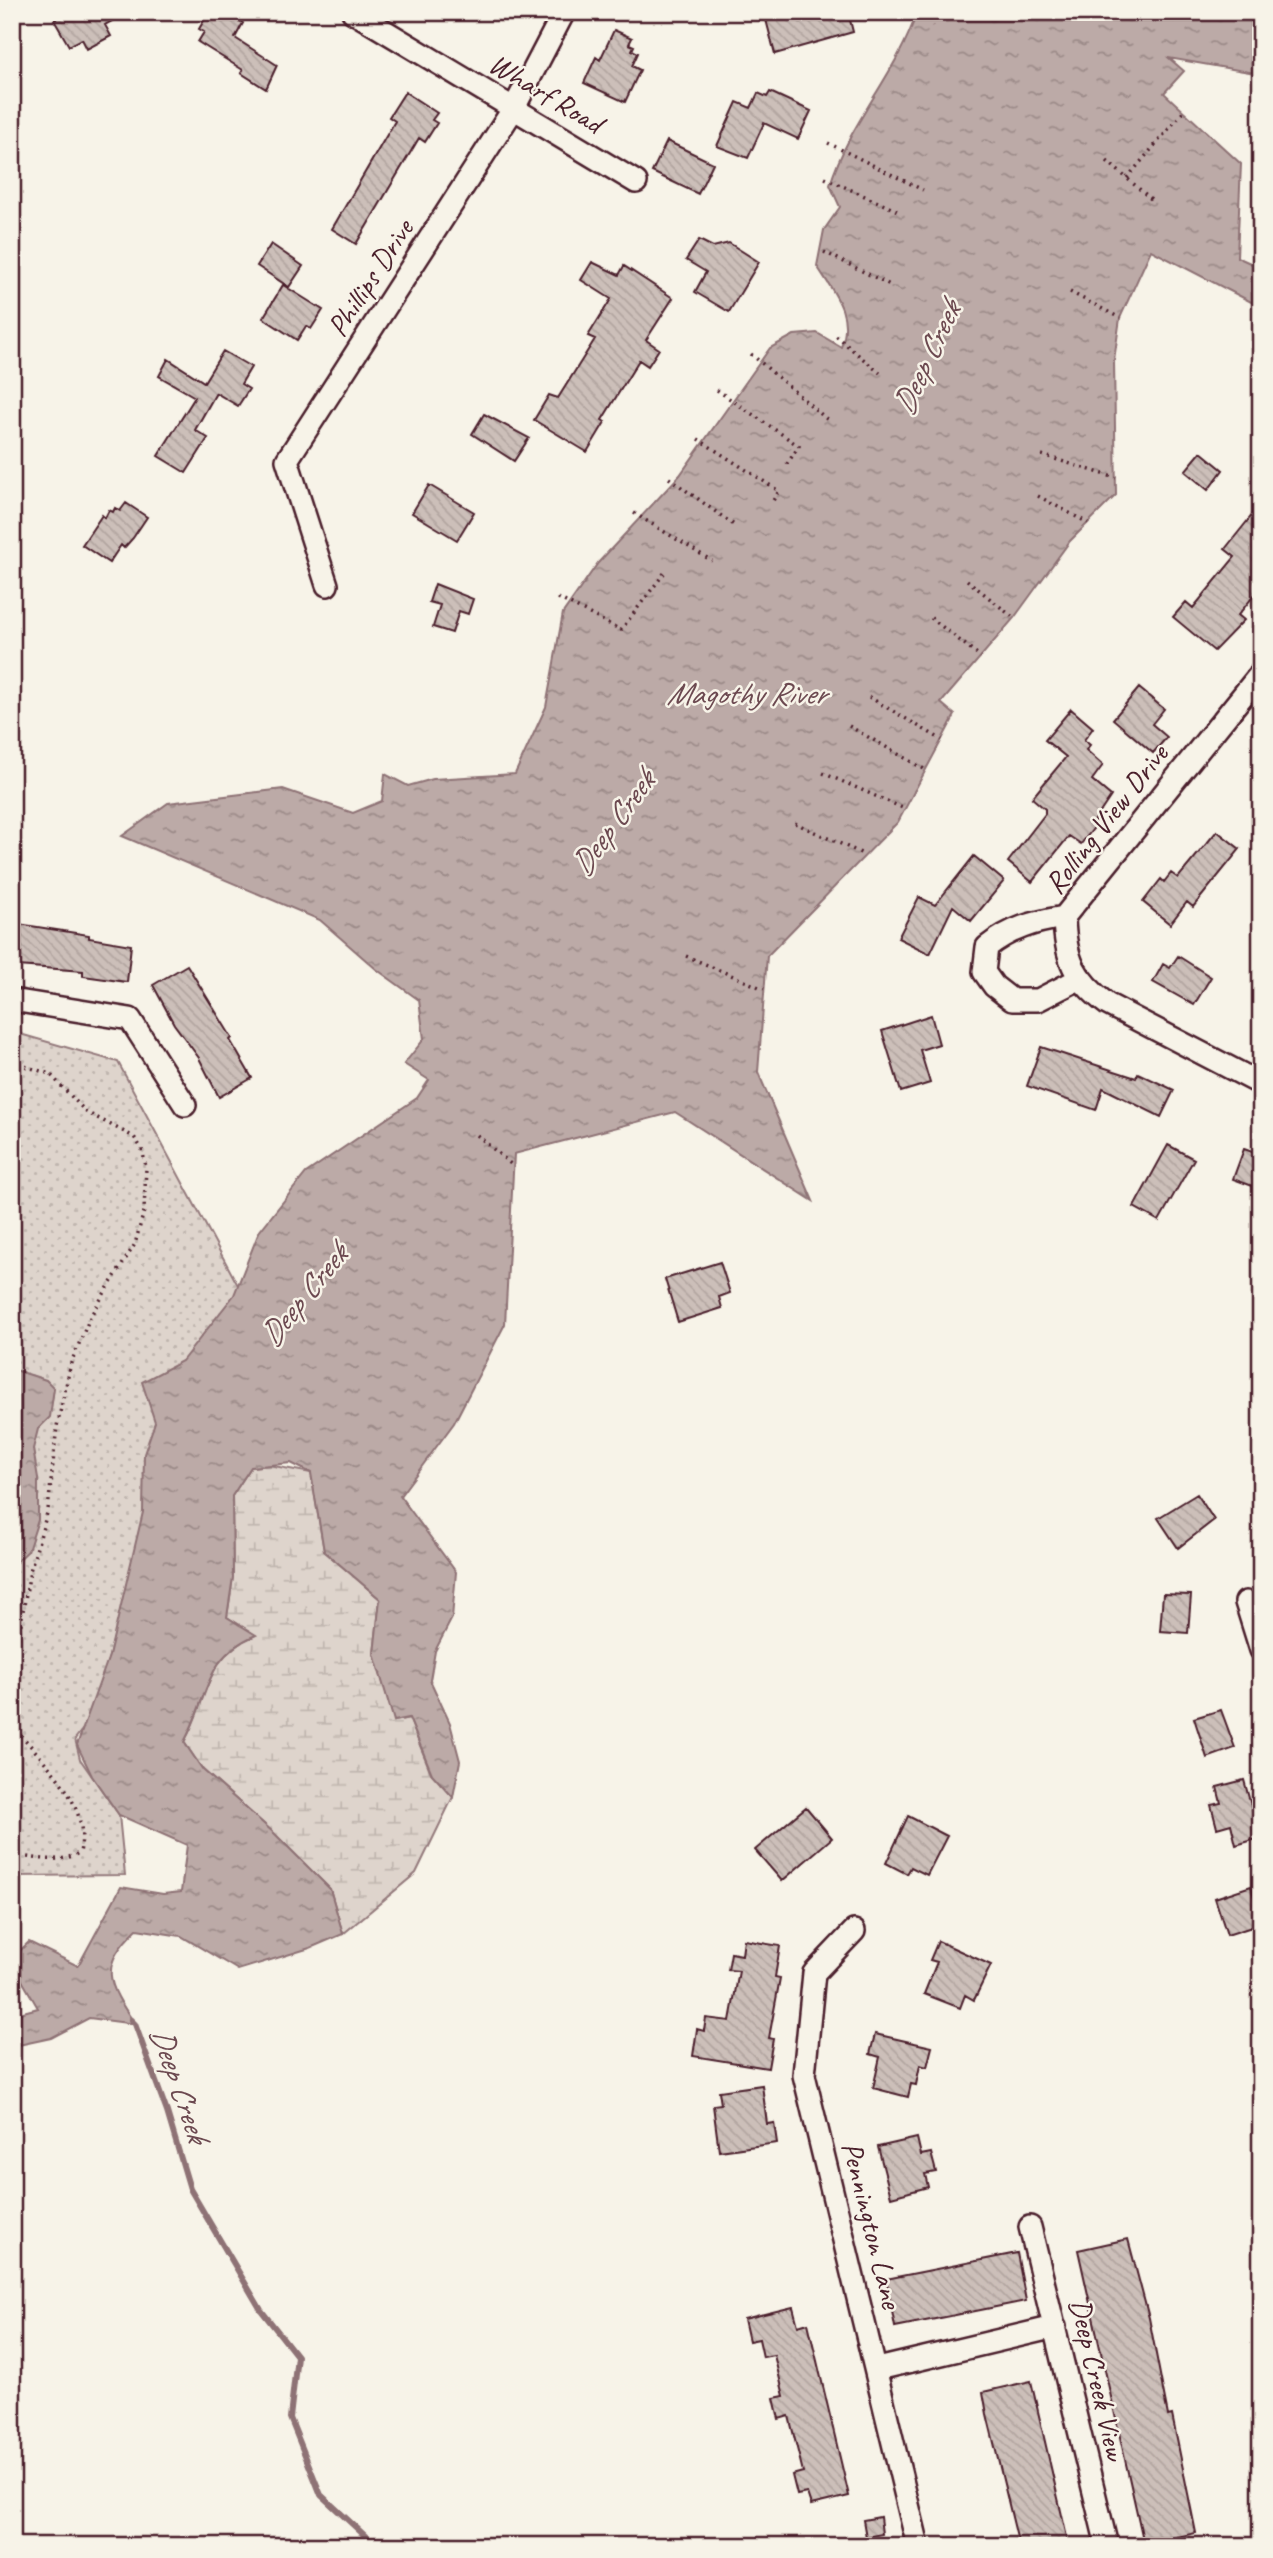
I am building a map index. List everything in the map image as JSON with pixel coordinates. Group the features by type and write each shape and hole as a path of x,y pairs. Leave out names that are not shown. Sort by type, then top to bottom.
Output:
{"street":[{"name":"Wharf Road","path":"353,12 636,182"},
{"name":"Phillips Drive","path":"327,585 287,460 514,108 564,12"},
{"name":"Rolling View Drive","path":"1261,674 1064,917 1067,949 1079,979 1107,1004 1261,1084"},
{"path":"1064,917 1026,923 999,937 987,947 984,972 994,986 1012,1000 1038,1000 1079,979"},
{"path":"12,1000 130,1019 185,1105"},
{"path":"1254,1607 1261,1650"},
{"name":"Pennington Lane","path":"854,1931 814,1973 804,2075 918,2546"},
{"name":"Deep Creek View","path":"1030,2227 1107,2546"},
{"path":"877,2369 1055,2328"}],"path":[{"path":"931,12 933,26"},
{"path":"1127,178 1184,111"},
{"path":"828,143 923,190"},
{"path":"1107,161 1151,199"},
{"path":"825,178 900,212"},
{"path":"824,252 892,286"},
{"path":"1070,292 1120,318"},
{"path":"836,336 880,373"},
{"path":"751,354 830,422"},
{"path":"717,390 799,446 785,467"},
{"path":"698,439 779,491 772,502"},
{"path":"1042,455 1116,478"},
{"path":"669,478 734,525"},
{"path":"1038,496 1088,523"},
{"path":"634,513 712,561"},
{"path":"558,598 621,630 665,572"},
{"path":"967,580 1014,618"},
{"path":"931,618 981,657"},
{"path":"869,697 942,740"},
{"path":"849,726 926,769"},
{"path":"823,773 905,809"},
{"path":"796,823 865,855"},
{"path":"686,956 764,989"},
{"path":"12,1062 51,1074 86,1112 134,1137 142,1149 146,1167 144,1210 135,1244 91,1315 71,1363 57,1426 48,1510 30,1571 12,1674"},
{"path":"477,1135 513,1166"},
{"path":"12,1724 56,1775 83,1829 80,1853 71,1857 58,1860 12,1855"}],"green space":[{"path":"13,1032 118,1062 248,1304 141,1536 93,1716 75,1739 80,1759 119,1815 125,1875 12,1876"},
{"path":"269,1465 311,1473 324,1551 380,1599 374,1654 395,1721 409,1718 431,1773 453,1797 416,1873 343,1934 330,1889 274,1833 203,1770 184,1742 216,1667 238,1644 255,1635 227,1617 233,1577 232,1496 251,1467"}],"water":[{"name":"Magothy River","path":"917,12 1261,12 1261,74 1169,58 1184,71 1164,93 1241,164 1237,257 1261,268 1261,307 1151,250 1120,318 1114,360 1116,495 1070,541 1014,618 941,703 955,715 898,822 767,956 758,1072 813,1201 675,1112 514,1154 505,1324 454,1423 400,1496 456,1572 452,1618 435,1651 430,1680 450,1723 460,1761 453,1797 432,1774 409,1718 394,1721 374,1654 380,1599 324,1551 311,1473 291,1463 251,1467 232,1496 233,1577 227,1617 256,1635 239,1644 217,1667 184,1742 203,1770 274,1833 330,1889 343,1934 310,1948 238,1970 181,1936 137,1929 116,1954 111,1975 118,1997 135,2024 89,2018 51,2038 14,2046 12,2015 38,2008 12,1963 12,1958 29,1942 78,1966 121,1887 163,1894 181,1892 187,1845 119,1815 92,1776 77,1745 109,1656 143,1512 144,1454 155,1422 142,1382 182,1361 234,1295 259,1232 306,1173 417,1098 429,1080 404,1064 424,1039 419,1000 376,969 320,920 122,836 168,803 283,789 353,813 382,801 385,774 408,786 433,779 515,774 546,707 563,613 598,563 680,475 770,348 794,335 817,333 841,347 844,314 817,266 824,230 840,207 830,185 849,140 898,56"},
{"path":"12,1369 46,1380 54,1388 50,1417 38,1429 33,1449 38,1478 38,1520 28,1551 12,1566"}],"building":[{"path":"69,12 128,12 105,25 111,36 87,49 82,39 69,46 54,20"},
{"path":"209,12 225,12 243,23 235,38 277,65 266,89 241,73 243,70 198,42 204,32 199,29"},
{"path":"764,12 848,12 853,32 775,54"},
{"path":"614,30 632,38 629,44 634,46 632,50 638,53 632,66 640,70 625,102 584,83 596,57 600,60"},
{"path":"405,92 437,113 432,120 437,123 425,142 419,138 356,244 332,229 395,121 389,117"},
{"path":"770,92 811,111 798,139 764,123 748,158 717,146 737,102 751,108 758,93 767,97"},
{"path":"667,141 713,163 698,194 652,172"},
{"path":"699,240 713,247 729,243 759,262 729,312 695,292 706,272 686,260"},
{"path":"271,244 303,266 289,287 257,266"},
{"path":"592,262 619,275 624,266 673,298 646,340 659,349 648,366 639,360 602,420 605,422 587,452 534,420 549,395 558,398 595,339 588,336 611,299 581,280"},
{"path":"283,285 323,310 311,329 306,326 297,340 263,318"},
{"path":"223,351 251,367 241,384 249,389 238,406 216,393 195,430 208,438 186,473 158,456 195,397 159,376 168,359 204,382"},
{"path":"484,414 529,438 514,461 472,434"},
{"path":"1201,452 1223,470 1208,490 1185,471"},
{"path":"429,485 474,512 457,540 412,513"},
{"path":"126,503 147,517 133,538 124,548 121,545 109,563 82,545 102,515 105,518 109,510 113,512 115,508 120,511"},
{"path":"1261,504 1261,587 1238,615 1244,620 1214,651 1173,617 1186,602 1193,608 1235,557 1225,549"},
{"path":"435,584 473,599 468,614 459,611 452,633 433,627 440,605 429,602"},
{"path":"1139,688 1164,709 1152,724 1167,737 1153,753 1113,719"},
{"path":"1071,709 1093,728 1084,740 1090,745 1086,750 1103,765 1092,780 1111,796 1093,823 1096,825 1081,844 1069,836 1032,882 1008,862 1045,814 1045,809 1032,798 1066,757 1045,740"},
{"path":"1217,831 1240,849 1193,907 1187,902 1170,924 1143,902 1161,879 1164,882 1171,873 1178,878"},
{"path":"974,856 1004,881 971,921 953,906 930,954 898,938 919,897 935,905"},
{"path":"12,923 89,935 89,938 131,945 127,982 83,976 83,971 18,966 19,962 12,961"},
{"path":"1178,956 1211,977 1194,1005 1153,982 1163,964 1170,968"},
{"path":"187,965 232,1038 230,1040 252,1078 219,1097 199,1058 174,1024 153,985"},
{"path":"931,1015 939,1044 920,1050 930,1083 901,1092 882,1031"},
{"path":"1041,1047 1136,1078 1138,1073 1174,1090 1161,1117 1103,1088 1096,1110 1027,1086"},
{"path":"1168,1145 1194,1159 1159,1221 1134,1207"},
{"path":"1244,1149 1261,1155 1261,1189 1233,1179"},
{"path":"720,1262 730,1293 719,1297 722,1308 678,1322 665,1279"},
{"path":"1197,1494 1214,1520 1178,1548 1158,1518"},
{"path":"1163,1594 1191,1595 1188,1633 1160,1631"},
{"path":"1221,1710 1235,1748 1207,1758 1194,1718"},
{"path":"1244,1780 1260,1838 1236,1845 1231,1824 1217,1828 1211,1805 1221,1803 1217,1787"},
{"path":"806,1807 832,1838 782,1881 755,1850"},
{"path":"908,1816 947,1836 927,1875 911,1867 907,1874 886,1863"},
{"path":"1251,1886 1261,1924 1227,1935 1215,1898"},
{"path":"744,1940 780,1946 775,1977 780,1978 769,2038 773,2039 768,2068 693,2056 697,2029 704,2031 706,2018 730,2021 739,1971 728,1970 731,1953 742,1955"},
{"path":"938,1941 991,1965 974,2000 965,1995 960,2008 924,1994 937,1962 930,1960"},
{"path":"875,2034 932,2047 927,2067 920,2065 916,2085 911,2084 908,2097 873,2088 880,2057 870,2054"},
{"path":"762,2085 767,2124 774,2123 777,2143 719,2151 713,2105 721,2104 719,2091"},
{"path":"917,2138 921,2155 931,2153 936,2172 925,2174 928,2187 891,2197 878,2147"},
{"path":"1128,2239 1149,2318 1168,2416 1172,2415 1196,2533 1144,2544 1078,2250"},
{"path":"1017,2253 1026,2301 895,2327 886,2279"},
{"path":"793,2307 798,2326 808,2323 849,2496 811,2505 807,2493 797,2495 792,2475 803,2472 789,2416 779,2419 774,2398 784,2396 774,2355 763,2357 759,2339 749,2341 744,2319"},
{"path":"1031,2381 1069,2546 1019,2546 987,2414 983,2392"},
{"path":"880,2517 882,2534 866,2537 863,2520"}],"waterway":[{"name":"Deep Creek","path":"131,2020 135,2024 167,2112 190,2189 261,2310 297,2356 290,2418 321,2495 376,2546"}]}
